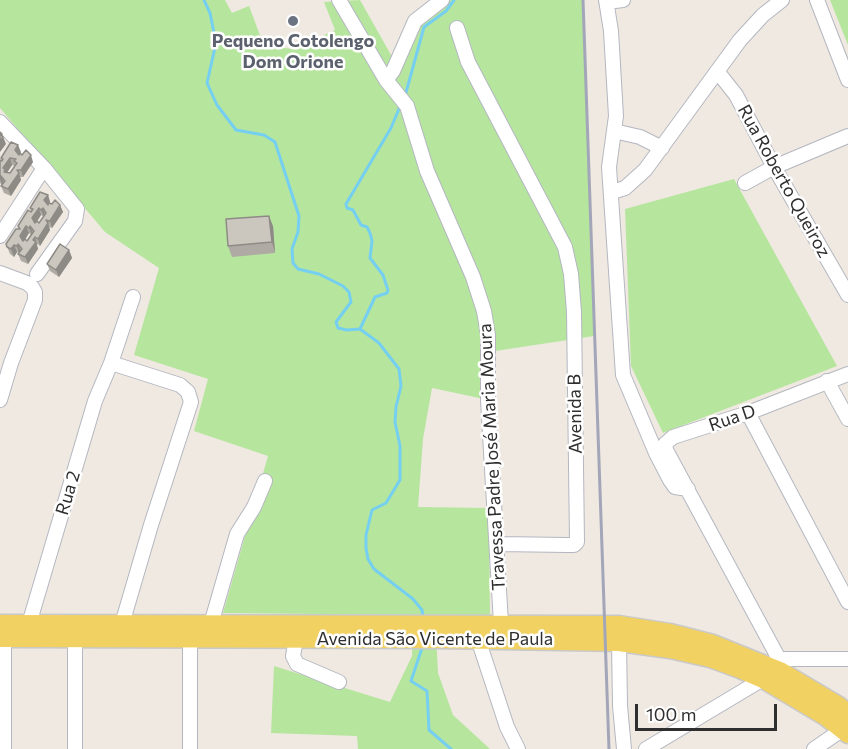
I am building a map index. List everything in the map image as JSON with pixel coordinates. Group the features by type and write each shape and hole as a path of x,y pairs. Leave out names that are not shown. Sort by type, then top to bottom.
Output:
{"main road":[{"name":"Avenida São Vicente de Paula","path":"1,633 28,624 211,624 322,631 439,631 501,624 605,624 670,633 779,665 839,706 846,726"},
{"name":"Avenida São Vicente de Paula","path":"1,633 75,638 296,639 322,631"},
{"name":"Avenida São Vicente de Paula","path":"439,631 478,639 619,642 670,649 710,658 763,679 846,726"}],"street":[{"name":"Travessa Padre José Maria Moura","path":"339,0 386,80 407,106 428,171 460,246 484,311 488,335 488,400 501,624"},
{"path":"386,80 393,71 415,21 442,0"},
{"path":"622,0 606,1 616,116 609,166 623,375 670,480 675,487 688,489 779,665 848,659"},
{"path":"612,192 625,188 635,181 662,148 740,40 763,15 782,0"},
{"path":"817,0 848,80"},
{"name":"Avenida B","path":"457,28 472,70 560,235 571,274 574,312 579,537 574,545 498,544"},
{"name":"Rua Roberto Queiroz","path":"717,71 736,95 774,167 848,295"},
{"path":"0,122 15,145 44,168 74,203 77,215 37,274"},
{"path":"614,131 640,137 662,148"},
{"path":"745,183 774,167 848,136"},
{"path":"0,236 6,215 44,168"},
{"path":"0,273 27,283 35,292 35,300 11,363 0,400"},
{"name":"Rua 2","path":"28,624 95,401 111,363 133,297"},
{"path":"111,363 186,388 190,396 189,412 151,525 122,624"},
{"name":"Rua D","path":"688,489 666,450 665,444 673,437 748,413 848,374"},
{"path":"828,381 848,419"},
{"path":"748,413 848,602"},
{"path":"211,624 237,534 254,507 266,481"},
{"path":"1,633 4,749"},
{"path":"75,638 75,749"},
{"path":"190,638 190,749"},
{"path":"296,639 293,656 297,664 339,682"},
{"path":"478,639 507,728 518,749"},
{"path":"619,642 620,706 624,749"},
{"path":"646,749 763,679"},
{"path":"814,749 846,726"}],"green space":[{"path":"0,0 225,0 232,13 249,6 264,46 294,49 335,30 324,2 360,0 395,62 436,0 583,0 594,336 482,353 484,399 432,388 423,439 418,507 489,508 490,615 435,615 438,673 453,715 490,749 358,749 357,736 271,733 274,666 390,702 412,656 413,615 223,613 268,456 194,431 208,379 134,355 159,268 105,232 0,108"},
{"path":"830,0 848,0 848,45"},
{"path":"734,179 837,366 663,433 631,366 625,209"}],"building":[{"path":"11,142 18,145 15,150 19,155 26,150 31,155 21,170 17,170 19,173 8,189 1,186 5,181 1,176 0,178 0,160 3,159 1,158","holes":["10,158 16,159 14,161 17,163 10,173 4,172 3,168"]},
{"path":"40,192 48,195 44,200 48,205 55,200 60,205 50,221 46,220 48,223 38,239 35,237 33,240 36,242 25,257 18,254 22,249 18,244 11,249 6,244 16,229 20,229 18,226 28,210 31,212 33,209 30,208","holes":["39,208 41,210 43,208 46,213 39,223 37,221 35,223 32,218","26,226 29,228 30,226 34,231 27,241 25,239 23,241 20,236"]},
{"path":"269,216 272,242 228,246 226,219"},
{"path":"60,244 69,250 56,270 47,264"}],"waterway":[{"path":"204,0 210,13 216,43 207,83 217,105 236,130 264,135 275,142 299,216 298,232 292,249 293,263 298,269 319,274 343,286 349,292 351,302 336,322 338,328 360,329 379,343 399,369 401,386 395,422 400,446 400,480 386,503 372,510 366,535 366,548 368,559 374,569 413,599 422,610 423,617"},
{"path":"405,96 424,27 446,11 454,0"},
{"path":"360,329 375,297 387,293 388,290 383,275 370,258 372,241 370,233 367,227 361,225 353,210 347,208 346,204 391,128 401,104"},
{"path":"423,645 411,681 427,691 429,730 451,749"}],"railway":[{"path":"583,0 609,749"}],"place":[{"name":"Pequeno Cotolengo Dom Orione","path":"293,21"}]}
